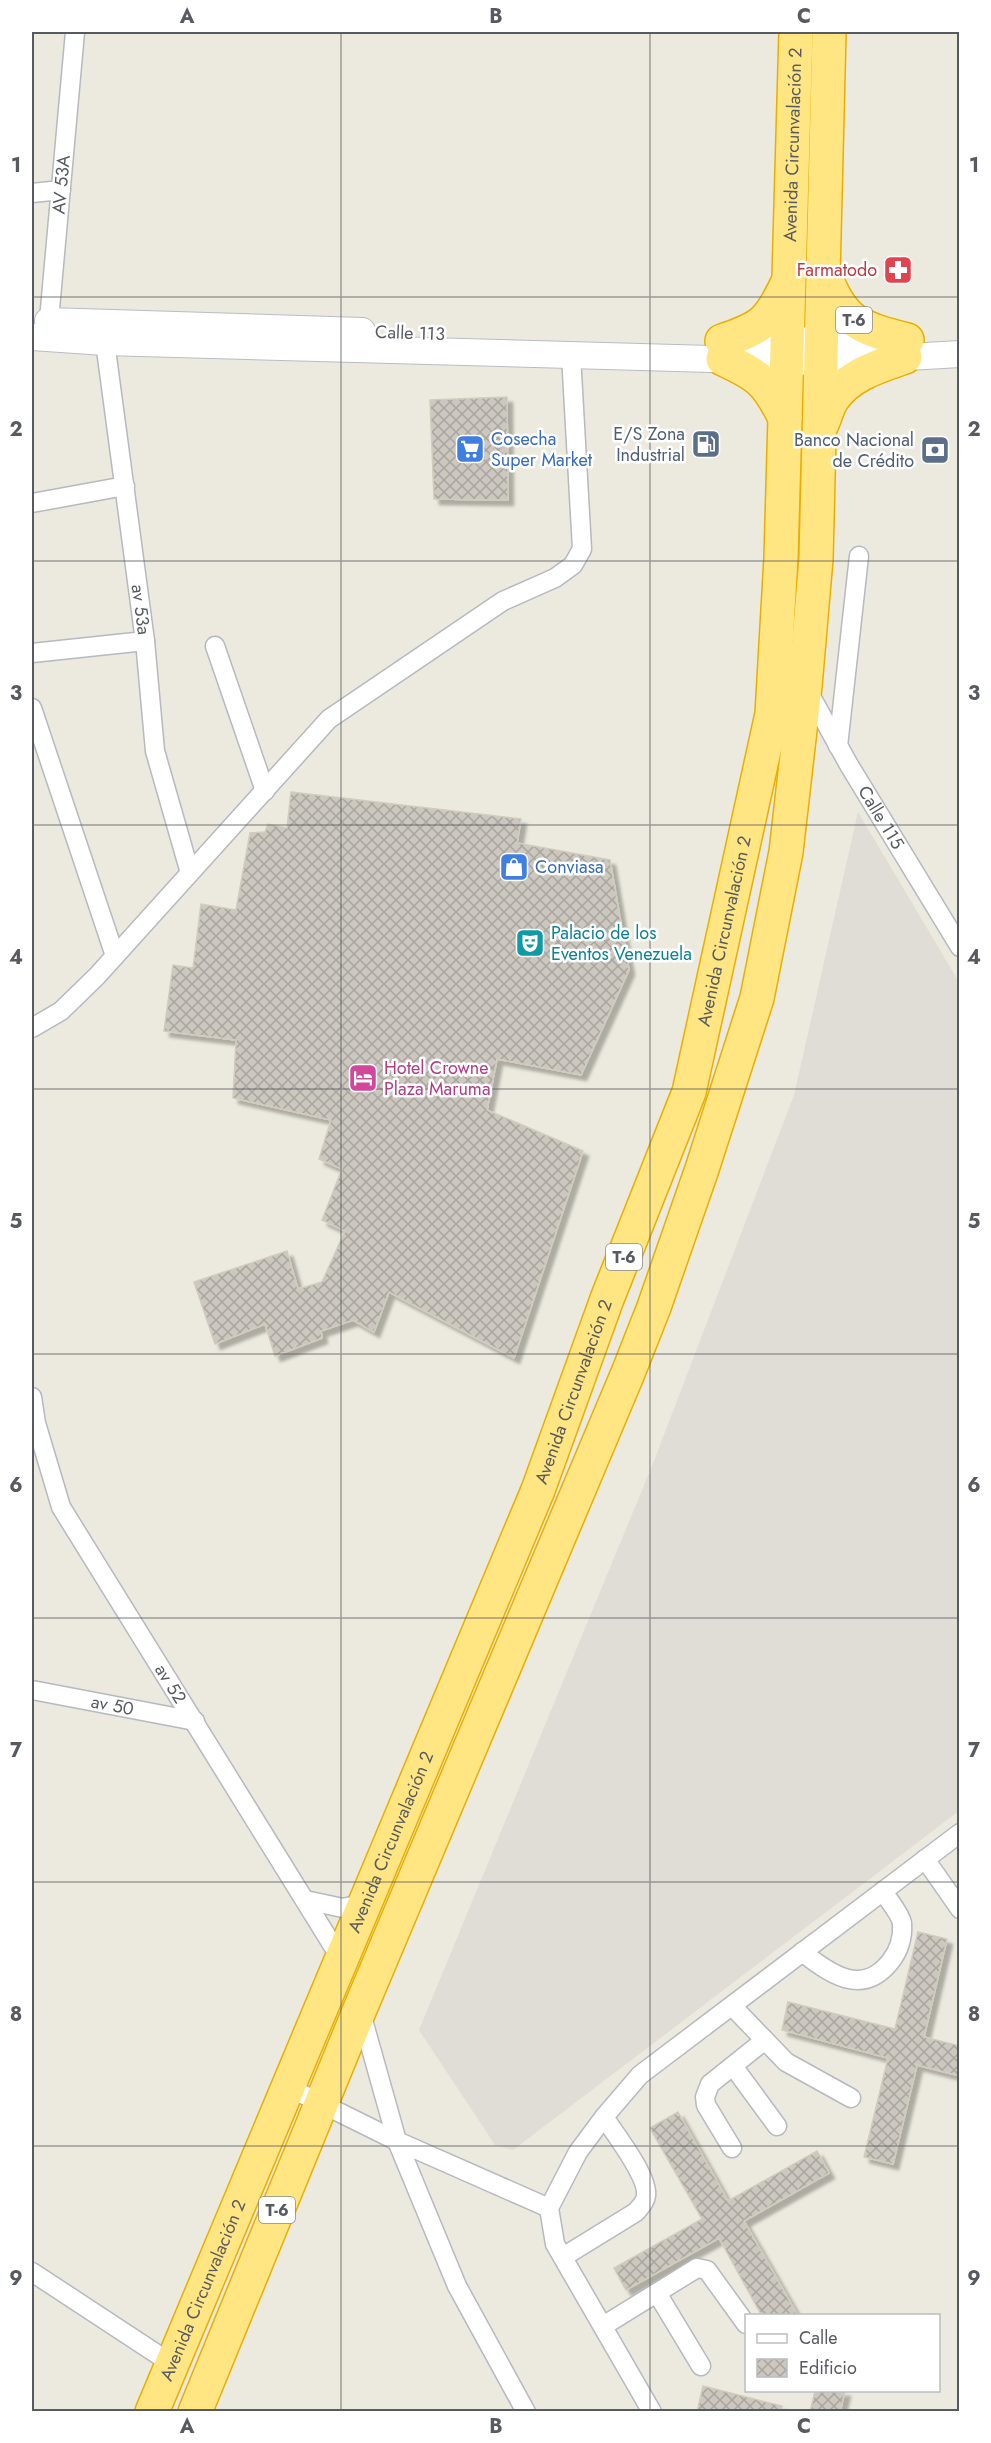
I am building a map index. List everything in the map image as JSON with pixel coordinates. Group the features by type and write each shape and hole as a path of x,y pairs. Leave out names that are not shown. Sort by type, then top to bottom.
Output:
{"highway":[{"name":"Avenida Circunvalación 2","path":"152,2412 538,1490 607,1299 689,1092 772,714 782,558 796,32"},
{"name":"Avenida Circunvalación 2","path":"195,2412 321,2102 628,1373 654,1307 702,1169 757,998 786,852 805,686 816,559 829,32"},
{"name":"T-6","path":"824,273 834,300 846,314 906,348"},
{"path":"723,350 765,322 775,309 789,280"},
{"path":"819,430 833,399 848,383 906,348"},
{"name":"T-6","path":"723,350 761,379 772,391 785,418"}],"street":[{"name":"AV 53A","path":"40,329 61,190 75,32"},
{"path":"32,193 61,190"},
{"name":"Calle 113","path":"40,329 105,342 571,355 723,350"},
{"name":"Calle 113","path":"40,329 723,350 822,352 906,348"},
{"path":"906,348 960,337"},
{"name":"av 53a","path":"105,342 146,641 155,751 190,873"},
{"path":"906,348 960,354"},
{"path":"32,1028 61,1011 115,956 329,719 503,601 555,578 573,565 582,549 571,355"},
{"path":"32,503 125,486"},
{"path":"838,746 859,556"},
{"path":"32,653 146,641"},
{"path":"215,645 265,791"},
{"name":"Calle 115","path":"805,686 838,746 960,947"},
{"path":"32,708 115,956"},
{"name":"av 52","path":"32,1397 36,1423 61,1507 341,1959"},
{"name":"av 50","path":"32,1690 195,1721"},
{"path":"652,2412 555,2244 549,2208 578,2152 640,2075 960,1833"},
{"path":"925,1859 960,1910"},
{"path":"802,1952 824,1970 840,1977 861,1981 884,1970 899,1951 902,1922 883,1891"},
{"path":"305,1900 343,1908 365,1903"},
{"path":"732,2006 786,2062 851,2098"},
{"path":"360,2009 398,2141 457,2286 526,2412"},
{"path":"732,2148 706,2105 705,2097 710,2084 765,2040"},
{"path":"733,2066 777,2126"},
{"path":"288,2087 398,2141 549,2208"},
{"path":"563,2256 636,2212 646,2194 641,2174 604,2117"},
{"path":"603,2326 697,2268 707,2270 745,2321"},
{"path":"32,2272 172,2364"},
{"path":"657,2293 701,2366"}],"shaded area":[{"path":"858,812 959,982 959,1811 513,2150 495,2145 419,2030 652,1466 794,1095"}],"building":[{"name":"Cosecha Super Market","path":"507,397 508,500 434,499 430,400"},
{"name":"Hotel Crowne Plaza Maruma","path":"291,792 521,819 517,843 610,860 629,970 581,1075 497,1059 487,1110 583,1151 514,1358 389,1292 374,1332 353,1320 321,1331 322,1338 275,1356 265,1324 215,1344 194,1282 287,1251 298,1289 322,1282 345,1231 322,1220 342,1169 319,1159 331,1120 233,1098 236,1040 164,1031 173,965 193,968 201,904 236,910 250,833 265,832 268,824 287,828"},
{"path":"918,1932 947,1939 924,2037 960,2046 960,2076 917,2065 893,2164 864,2157 888,2058 782,2030 788,2002 895,2029"},
{"path":"678,2112 728,2201 817,2151 829,2173 744,2221 797,2314 761,2314 719,2238 626,2290 614,2268 702,2219 650,2128"},
{"path":"703,2386 782,2406 781,2412 697,2412"},
{"path":"815,2392 845,2392 840,2412 810,2412"}],"place":[{"name":"Farmatodo","path":"898,270"},
{"name":"E/S Zona Industrial","path":"706,444"},
{"name":"Cosecha Super Market","path":"470,449"},
{"name":"Banco Nacional de Crédito","path":"935,450"},
{"name":"Conviasa","path":"514,867"},
{"name":"Palacio de los Eventos Venezuela","path":"530,943"},
{"name":"Hotel Crowne Plaza Maruma","path":"363,1078"}]}
